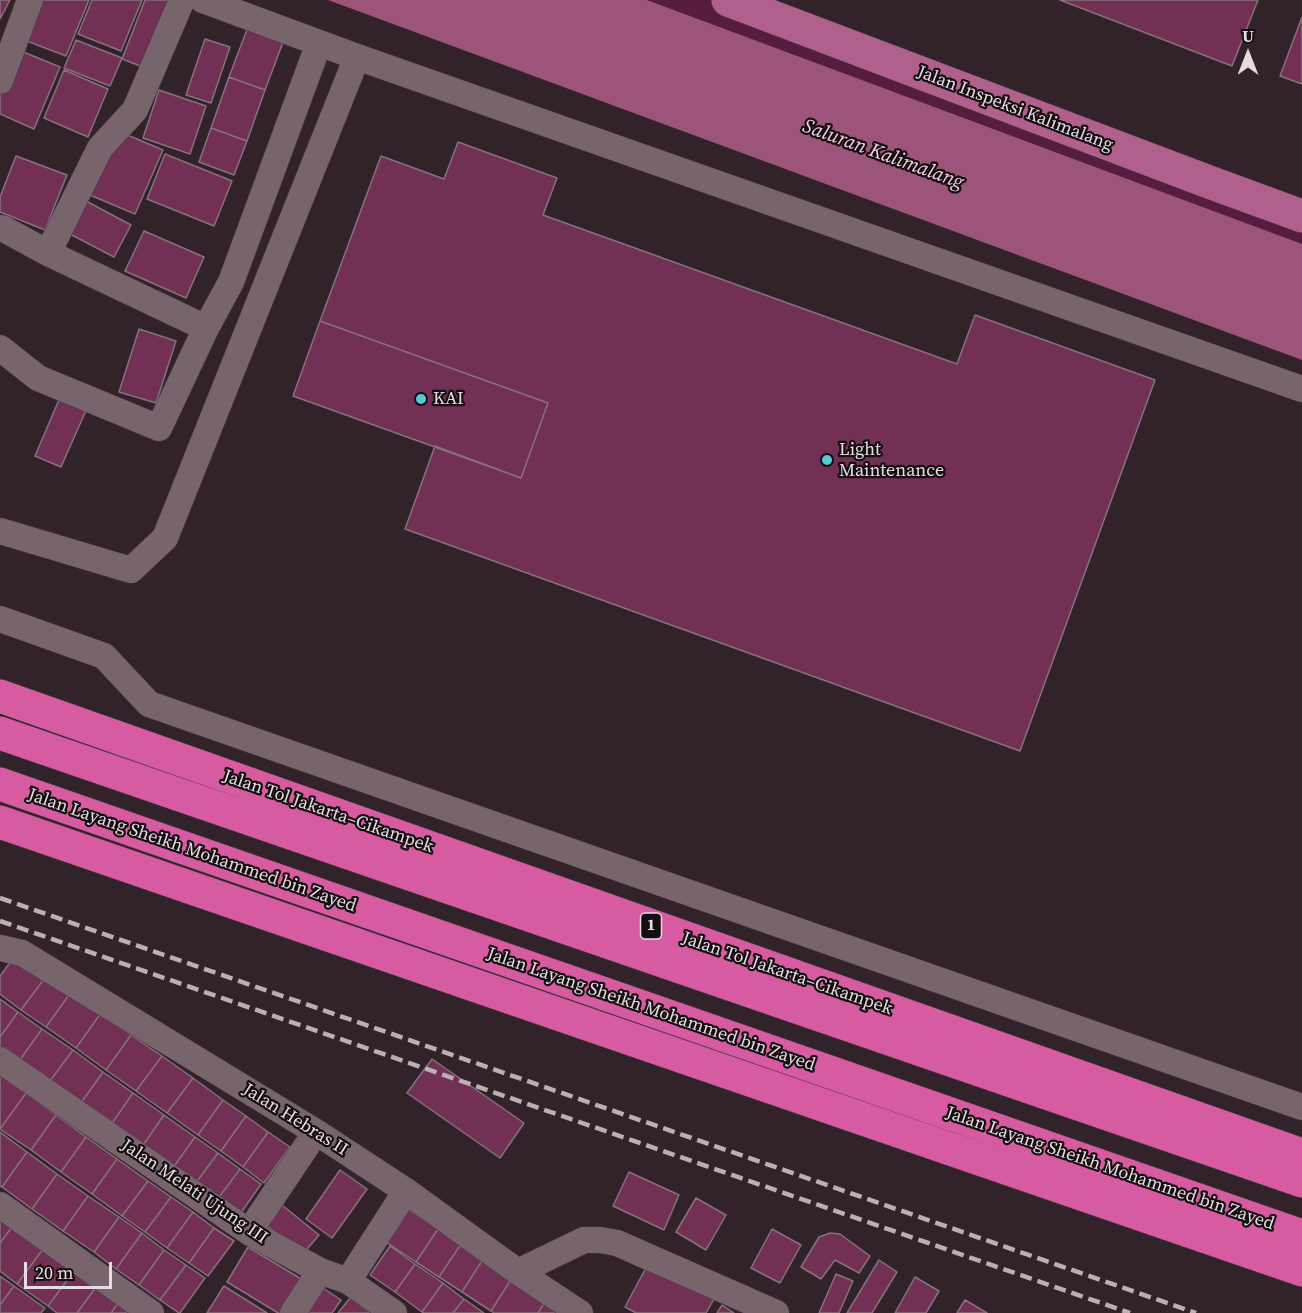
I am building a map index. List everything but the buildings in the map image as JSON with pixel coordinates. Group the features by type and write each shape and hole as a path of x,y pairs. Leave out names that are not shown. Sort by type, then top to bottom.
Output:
{"highway":[{"name":"Jalan Tol Jakarta–Cikampek","path":"0,696 1302,1155"},
{"name":"1","path":"0,733 1302,1181"},
{"name":"Jalan Layang Sheikh Mohammed bin Zayed","path":"0,784 1302,1236"},
{"path":"0,822 1302,1270"}],"main road":[{"name":"Jalan Inspeksi Kalimalang","path":"728,0 1302,216"}],"street":[{"path":"0,81 30,0"},
{"path":"48,253 100,148 135,110 182,0"},
{"path":"203,0 357,57 1302,389"},
{"path":"0,348 38,378 159,428 206,328 231,282 320,43"},
{"path":"0,531 131,570 165,538 357,57"},
{"path":"2,228 48,253 206,328"},
{"path":"0,619 104,656 149,704 1302,1107"},
{"name":"Jalan Hebras II","path":"1,949 22,953 316,1132 406,1191 518,1272 580,1313"},
{"name":"Jalan Melati Ujung III","path":"0,1060 249,1232 320,1271 348,1281 394,1313"},
{"path":"249,1232 316,1132"},
{"path":"348,1281 406,1191"},
{"path":"0,1205 151,1313"},
{"path":"518,1272 584,1240 600,1240 617,1243 776,1313"},
{"path":"293,1313 320,1271"}],"shaded area":[{"path":"647,0 728,0 1302,215 1302,244"}],"water":[{"name":"Saluran Kalimalang","path":"328,0 647,0 1302,244 1302,360"}],"railway":[{"path":"0,898 1196,1313"},
{"path":"0,921 1130,1313"}],"place":[{"name":"KAI","path":"421,399"},
{"name":"Light Maintenance","path":"827,460"}]}
